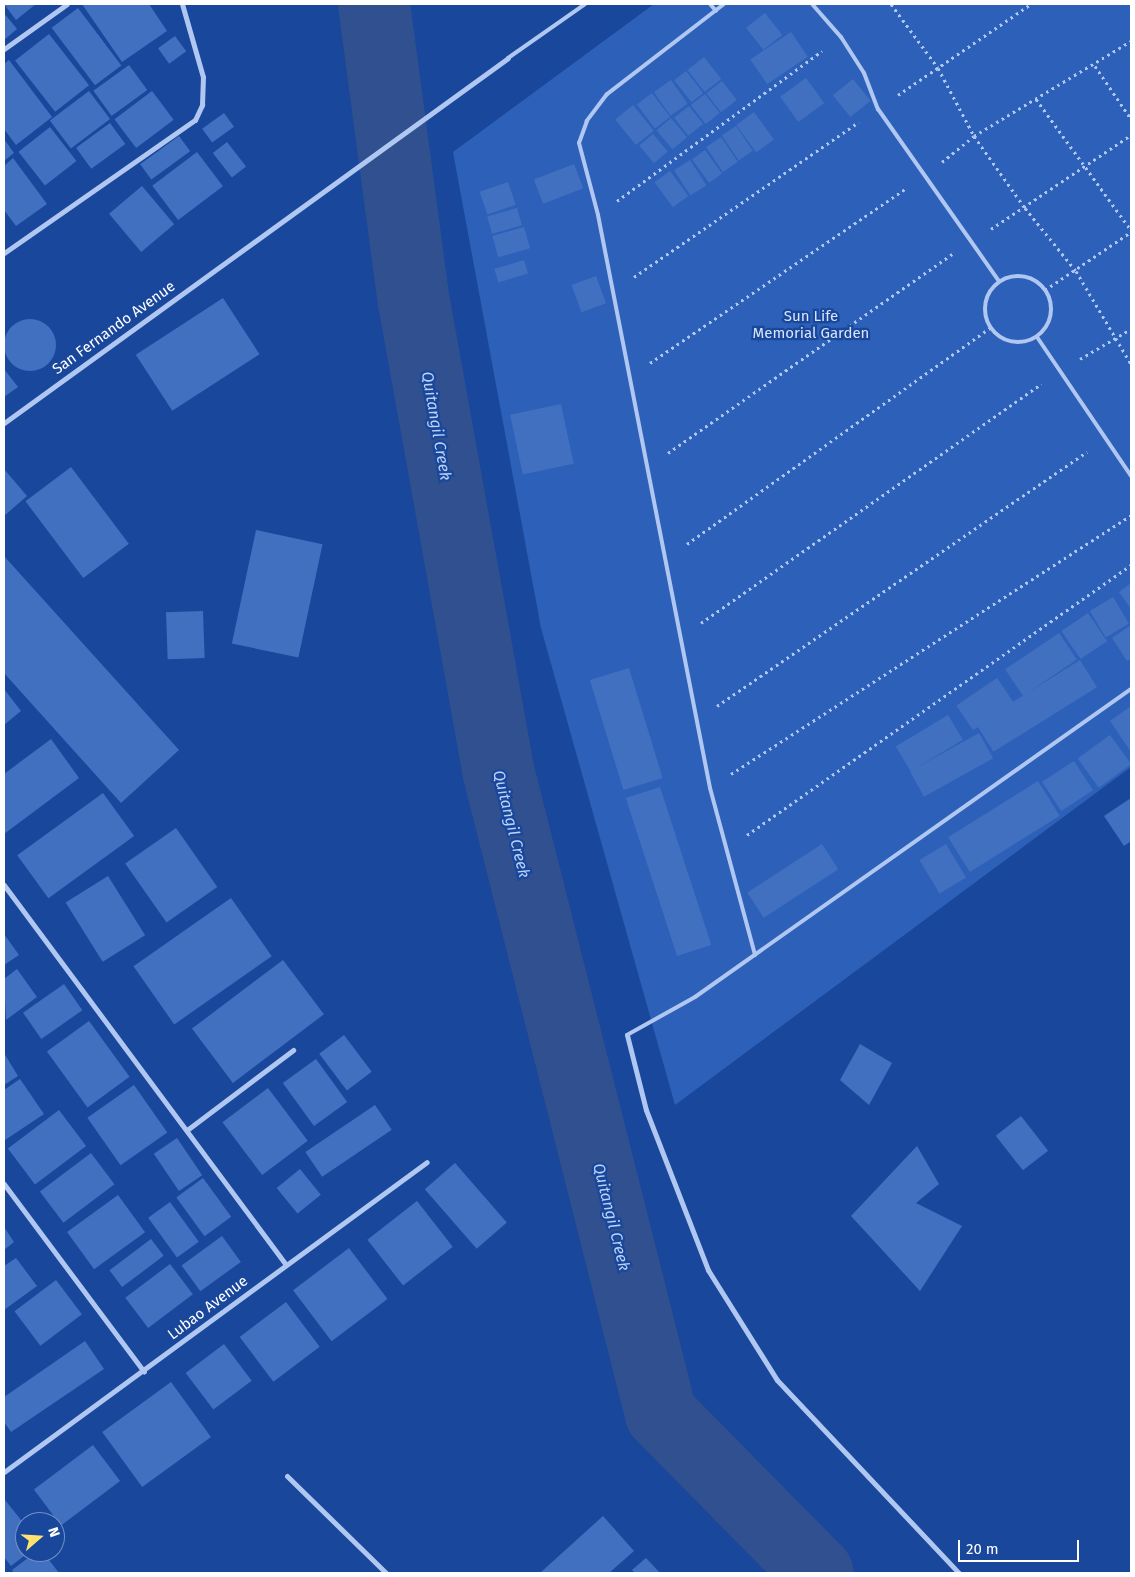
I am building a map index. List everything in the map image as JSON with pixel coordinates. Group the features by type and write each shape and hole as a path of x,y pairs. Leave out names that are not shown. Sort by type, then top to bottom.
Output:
{"street":[{"path":"4,50 67,4"},
{"path":"4,253 195,120 202,105 203,77 182,4"},
{"name":"San Fernando Avenue","path":"4,423 508,58"},
{"path":"4,885 286,1265"},
{"path":"627,1035 646,1110 708,1270 777,1380 959,1573"},
{"path":"187,1130 294,1050"},
{"name":"Lubao Avenue","path":"4,1472 144,1372 427,1162"},
{"path":"4,1184 144,1372"},
{"path":"287,1476 386,1573"}],"lane":[{"path":"508,58 585,4"},
{"path":"710,4 716,11"},
{"path":"724,4 607,94 587,121 579,143 598,215 710,788 725,850 755,955"},
{"path":"812,4 841,37 864,73 878,109 999,281"},
{"path":"1011,276 1024,276 1045,290 1050,315 1046,327 1037,336 1025,342 1012,342 1000,338 990,328 985,303 999,281 1011,276"},
{"path":"1037,336 1108,438 1131,476"},
{"path":"627,1035 695,997 1131,689"}],"path":[{"path":"891,4 938,68 974,136 1025,208 1076,271 1131,364"},
{"path":"612,291 1031,4"},
{"path":"598,215 841,37"},
{"path":"629,378 925,176 974,136 1095,66 1131,41"},
{"path":"1095,66 1131,119"},
{"path":"1036,99 1131,231 1076,271 1045,290"},
{"path":"646,468 971,241 1085,169 1131,135"},
{"path":"665,559 990,328"},
{"path":"680,638 1060,370 1131,329"},
{"path":"696,720 1108,438"},
{"path":"710,788 1131,515"},
{"path":"725,850 1131,565"}],"green space":[{"name":"Sun Life Memorial Garden","path":"654,4 1131,4 1131,767 675,1105 541,628 453,152"}],"building":[{"path":"4,4 36,4 16,20"},
{"path":"82,4 149,4 167,31 122,62"},
{"path":"78,8 121,66 95,85 52,28"},
{"path":"4,13 17,29 4,40"},
{"path":"765,13 782,35 763,50 746,28"},
{"path":"791,32 808,57 767,84 750,59"},
{"path":"49,34 89,85 55,112 15,60"},
{"path":"175,36 186,51 169,64 158,48"},
{"path":"704,57 721,79 705,92 687,70"},
{"path":"9,60 52,117 16,145 4,129 4,64"},
{"path":"129,65 147,90 112,116 93,91"},
{"path":"686,71 703,93 691,102 674,80"},
{"path":"806,78 824,103 798,122 780,97"},
{"path":"853,79 871,101 850,117 833,95"},
{"path":"671,80 688,104 670,116 654,92"},
{"path":"722,81 737,100 721,112 706,93"},
{"path":"89,91 110,119 71,148 50,120"},
{"path":"152,91 174,120 136,148 114,119"},
{"path":"652,93 670,117 655,128 637,104"},
{"path":"705,94 720,113 706,124 691,105"},
{"path":"633,105 654,131 636,145 615,119"},
{"path":"689,106 703,124 688,136 674,118"},
{"path":"754,112 774,140 756,152 736,125"},
{"path":"224,113 234,127 212,143 202,129"},
{"path":"671,118 687,137 673,149 656,130"},
{"path":"110,123 125,144 91,169 76,148"},
{"path":"736,126 753,151 739,160 722,136"},
{"path":"50,127 76,161 45,186 18,152"},
{"path":"653,134 668,152 654,163 639,146"},
{"path":"179,136 190,151 151,180 140,164"},
{"path":"721,137 738,162 723,172 706,147"},
{"path":"4,139 14,153 4,161"},
{"path":"227,142 246,166 232,178 213,153"},
{"path":"705,150 722,173 709,183 692,159"},
{"path":"197,152 223,186 178,220 152,186"},
{"path":"13,158 47,204 16,226 4,210 4,166"},
{"path":"690,160 706,185 690,196 674,170"},
{"path":"574,164 583,188 543,204 534,179"},
{"path":"670,171 688,196 673,207 655,182"},
{"path":"508,182 516,205 487,214 480,192"},
{"path":"142,186 174,224 141,252 109,214"},
{"path":"517,208 522,225 492,234 487,217"},
{"path":"524,227 530,248 498,257 492,236"},
{"path":"524,260 528,273 498,282 494,269"},
{"path":"596,276 606,303 581,312 572,285"},
{"path":"223,298 259,354 172,411 136,355"},
{"path":"30,319 44,323 52,331 56,345 52,359 44,367 30,371 16,367 8,359 4,345 8,331 16,323"},
{"path":"4,369 18,387 4,397"},
{"path":"561,404 574,464 523,474 510,415"},
{"path":"71,467 129,544 83,578 25,501"},
{"path":"4,469 27,496 4,516"},
{"path":"256,530 323,544 298,658 232,643"},
{"path":"4,556 179,750 121,803 4,673"},
{"path":"1131,583 1131,609 1119,592"},
{"path":"1113,597 1129,624 1106,637 1090,611"},
{"path":"203,611 205,658 168,659 166,612"},
{"path":"1088,613 1107,641 1080,659 1061,631"},
{"path":"1131,625 1131,659 1127,661 1112,638"},
{"path":"1059,633 1077,660 1023,696 1005,669"},
{"path":"1080,660 1097,687 993,752 977,725"},
{"path":"629,668 663,778 623,790 590,680"},
{"path":"997,678 1014,703 973,730 956,705"},
{"path":"4,689 21,711 4,725"},
{"path":"1131,706 1131,752 1110,721"},
{"path":"948,715 963,740 911,771 896,746"},
{"path":"979,733 993,758 924,797 910,771"},
{"path":"1110,735 1131,764 1099,788 1078,759"},
{"path":"51,739 79,778 4,834 4,774"},
{"path":"1074,761 1093,790 1061,811 1042,782"},
{"path":"1038,781 1060,816 970,872 948,837"},
{"path":"660,787 711,945 677,956 626,798"},
{"path":"103,793 134,836 48,898 17,855"},
{"path":"1131,798 1131,841 1124,846 1104,816"},
{"path":"176,828 217,887 167,923 125,864"},
{"path":"822,844 838,869 764,918 747,892"},
{"path":"946,844 966,877 940,893 919,860"},
{"path":"108,876 145,935 103,962 66,902"},
{"path":"231,898 272,956 174,1024 134,966"},
{"path":"4,934 19,955 4,965"},
{"path":"283,960 324,1014 233,1083 192,1029"},
{"path":"17,969 37,997 6,1020 4,979"},
{"path":"64,984 82,1010 41,1039 23,1013"},
{"path":"89,1021 130,1077 87,1107 47,1052"},
{"path":"344,1035 372,1072 347,1090 319,1054"},
{"path":"860,1044 892,1063 869,1105 840,1080"},
{"path":"4,1053 18,1076 4,1085"},
{"path":"316,1059 347,1102 314,1126 283,1083"},
{"path":"20,1079 44,1114 5,1140 4,1090"},
{"path":"134,1085 167,1133 121,1165 87,1118"},
{"path":"268,1088 308,1141 262,1175 222,1122"},
{"path":"375,1105 392,1130 322,1177 305,1152"},
{"path":"59,1110 86,1146 35,1184 8,1149"},
{"path":"1021,1116 1048,1151 1023,1170 996,1136"},
{"path":"177,1138 202,1175 179,1191 154,1154"},
{"path":"917,1146 939,1184 916,1203 962,1226 920,1291 851,1216"},
{"path":"91,1153 114,1184 63,1223 40,1192"},
{"path":"455,1163 507,1223 477,1249 425,1189"},
{"path":"300,1169 321,1195 297,1214 277,1188"},
{"path":"203,1178 231,1217 205,1236 176,1197"},
{"path":"118,1195 145,1232 94,1269 67,1232"},
{"path":"417,1201 453,1247 403,1285 367,1240"},
{"path":"170,1202 199,1242 177,1258 148,1218"},
{"path":"4,1227 14,1242 4,1250"},
{"path":"222,1236 241,1262 200,1291 182,1265"},
{"path":"151,1239 164,1256 122,1287 109,1270"},
{"path":"349,1248 388,1299 332,1341 293,1290"},
{"path":"16,1258 37,1286 4,1310 4,1266"},
{"path":"170,1264 193,1294 148,1328 125,1298"},
{"path":"56,1280 82,1314 40,1346 14,1311"},
{"path":"286,1302 320,1347 273,1382 240,1337"},
{"path":"85,1341 104,1369 11,1432 4,1422 4,1397"},
{"path":"224,1344 252,1381 213,1410 186,1373"},
{"path":"171,1382 211,1437 142,1487 102,1432"},
{"path":"93,1445 120,1481 65,1522 65,1512 51,1512 34,1490"},
{"path":"5,1500 15,1512 16,1562 11,1566 4,1557"},
{"path":"603,1516 634,1551 609,1573 540,1573"},
{"path":"646,1558 660,1573 635,1573 632,1570"},
{"path":"23,1562 51,1562 59,1573 14,1573 12,1570"}],"waterway":[{"name":"Quitangil Creek","path":"374,4 414,302 498,770 661,1414 818,1573"}]}
